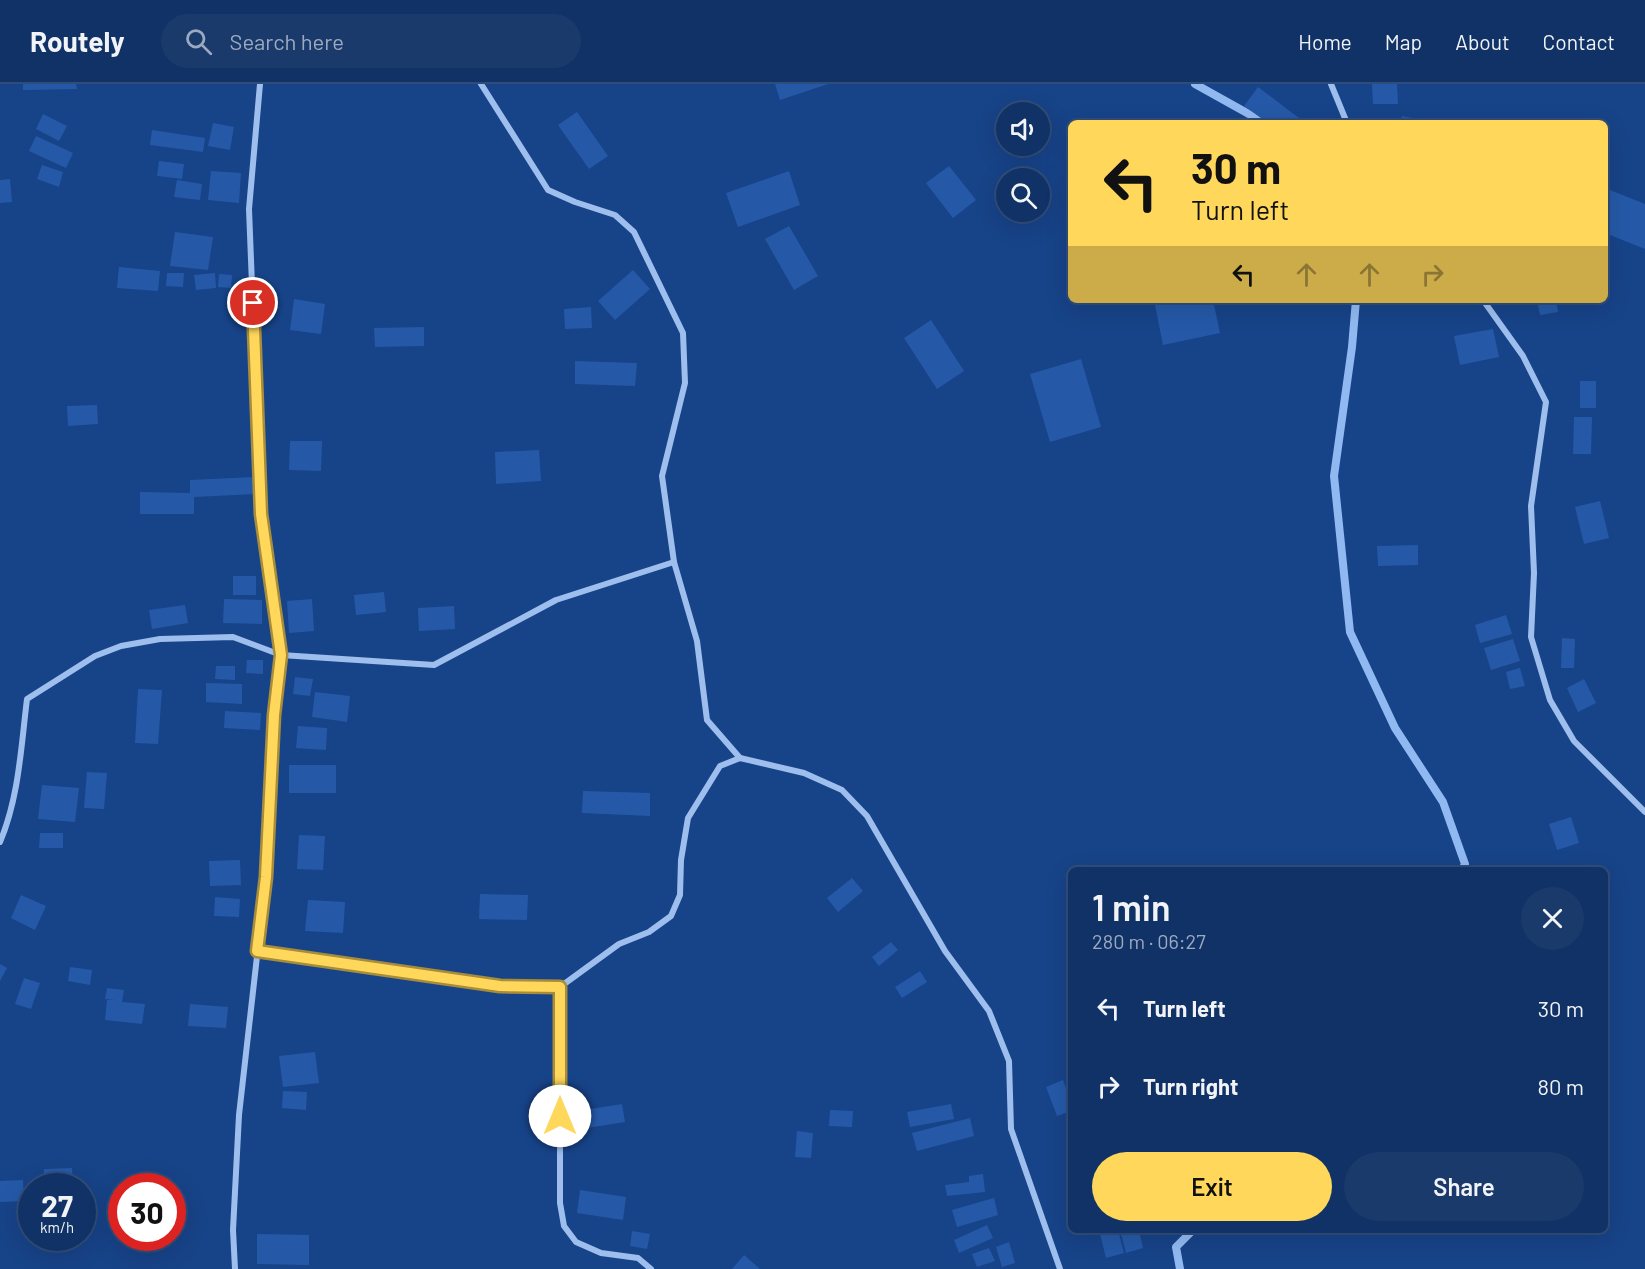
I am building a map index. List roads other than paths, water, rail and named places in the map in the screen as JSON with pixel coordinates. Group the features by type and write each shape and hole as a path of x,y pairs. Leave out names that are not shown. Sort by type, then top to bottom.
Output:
{"street":[{"path":"235,1269 233,1230 239,1115 266,877 274,715 281,655 260,502 249,209 260,84"},
{"path":"481,84 548,190 575,202 615,215 634,232 683,333 685,384 662,476 674,562 697,641 707,720 740,758"},
{"path":"1330,84 1346,120"},
{"path":"1485,303 1523,356 1546,402 1531,506 1534,573 1531,637 1550,700 1574,741 1645,812"},
{"path":"0,842 17,783 27,699 95,656 121,646 150,641 233,637 281,655 434,665 556,600 674,562"},
{"path":"257,951 500,986 560,987 619,944 649,932 671,916 680,895 681,860 688,818 720,766 740,758 804,773 842,790 867,816 945,951 989,1011 1009,1061 1011,1129 1060,1269"},
{"path":"560,987 560,1203 564,1226 576,1242 601,1253 638,1258 651,1269"}],"waterway":[{"path":"1195,84 1260,120"},
{"path":"1356,303 1334,476 1350,632 1395,728 1443,802 1465,864 1464,867"},
{"path":"1180,1269 1176,1247 1190,1233"}]}
